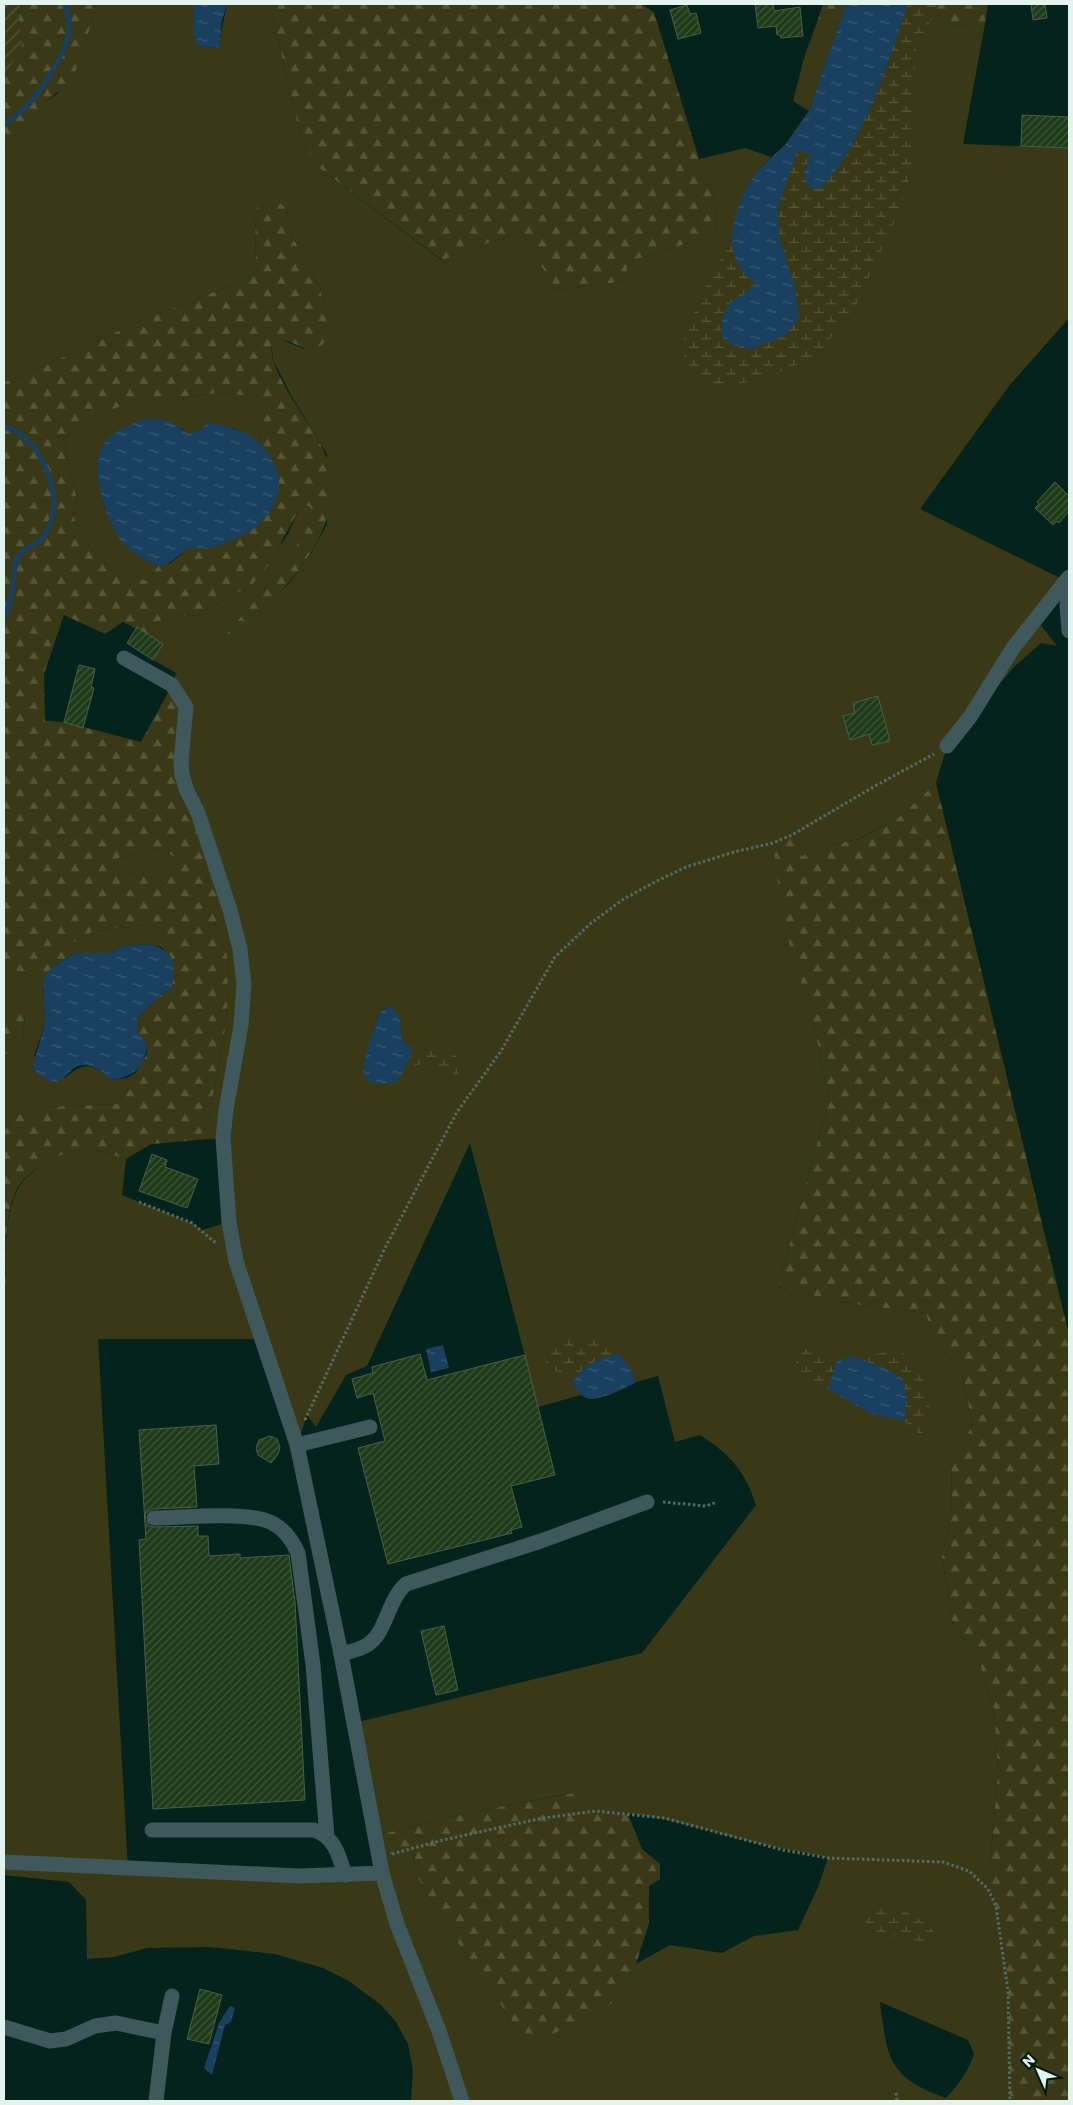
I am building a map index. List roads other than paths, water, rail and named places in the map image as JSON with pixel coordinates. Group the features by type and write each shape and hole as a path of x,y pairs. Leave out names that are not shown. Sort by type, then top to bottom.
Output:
{"lane":[{"path":"947,746 970,717 1013,648 1069,577"},
{"path":"1069,582 1067,606 1069,631"},
{"path":"124,658 172,685 186,706 181,761 182,775 187,791 198,813 230,910 240,949 244,984 242,1025 226,1110 223,1138 224,1181 236,1261 297,1444 341,1654 382,1872 397,1924 439,2031 462,2101"},
{"path":"297,1444 370,1427"},
{"path":"341,1654 363,1647 372,1641 395,1596 406,1584 541,1541 647,1502"},
{"path":"154,1518 258,1517 275,1524 294,1544 298,1554 313,1664 328,1837 339,1855 345,1875"},
{"path":"152,1830 299,1829 314,1830 328,1837"},
{"path":"4,1862 299,1876 382,1872"},
{"path":"156,2101 164,2033 172,1996"},
{"path":"4,2027 50,2041 66,2039 95,2026 116,2024 164,2033"}],"water":[{"path":"194,4 227,4 222,20 219,48 197,46 193,33"},
{"path":"846,4 908,4 873,102 849,150 820,189 809,188 804,174 810,154 797,151 778,207 779,237 795,289 799,318 784,336 751,349 733,345 722,337 725,310 729,304 756,284 745,275 736,261 731,240 736,213 744,192 757,171 785,145 809,111"},
{"path":"147,418 169,421 189,434 200,430 208,422 241,431 258,442 275,464 279,488 271,510 263,520 252,530 232,540 209,548 190,549 168,563 158,566 141,558 126,546 112,525 106,511 98,481 99,453 104,443 113,434"},
{"path":"148,944 164,950 169,955 174,966 174,973 171,989 160,995 137,1019 138,1033 147,1043 144,1058 137,1069 119,1079 111,1080 96,1068 88,1065 77,1066 57,1082 43,1077 32,1068 45,1023 43,980 52,967 75,953 109,953 123,946"},
{"path":"391,1006 399,1017 402,1040 412,1049 406,1067 396,1083 370,1083 363,1073 367,1048 380,1011"},
{"path":"443,1345 449,1368 431,1372 426,1349"},
{"path":"619,1353 630,1368 636,1382 596,1399 582,1395 572,1385 575,1378 585,1368 598,1360"},
{"path":"852,1356 876,1364 902,1378 907,1398 904,1421 871,1414 828,1389 836,1362"},
{"path":"230,2006 235,2008 231,2022 225,2025 212,2075 204,2068 219,2023"}],"waterway":[{"path":"4,123 25,108 54,69 66,42 69,27 68,13 64,4"},
{"path":"4,428 18,432 37,451 49,475 53,502 49,527 42,538 25,549 17,559 11,597 4,619"}]}
